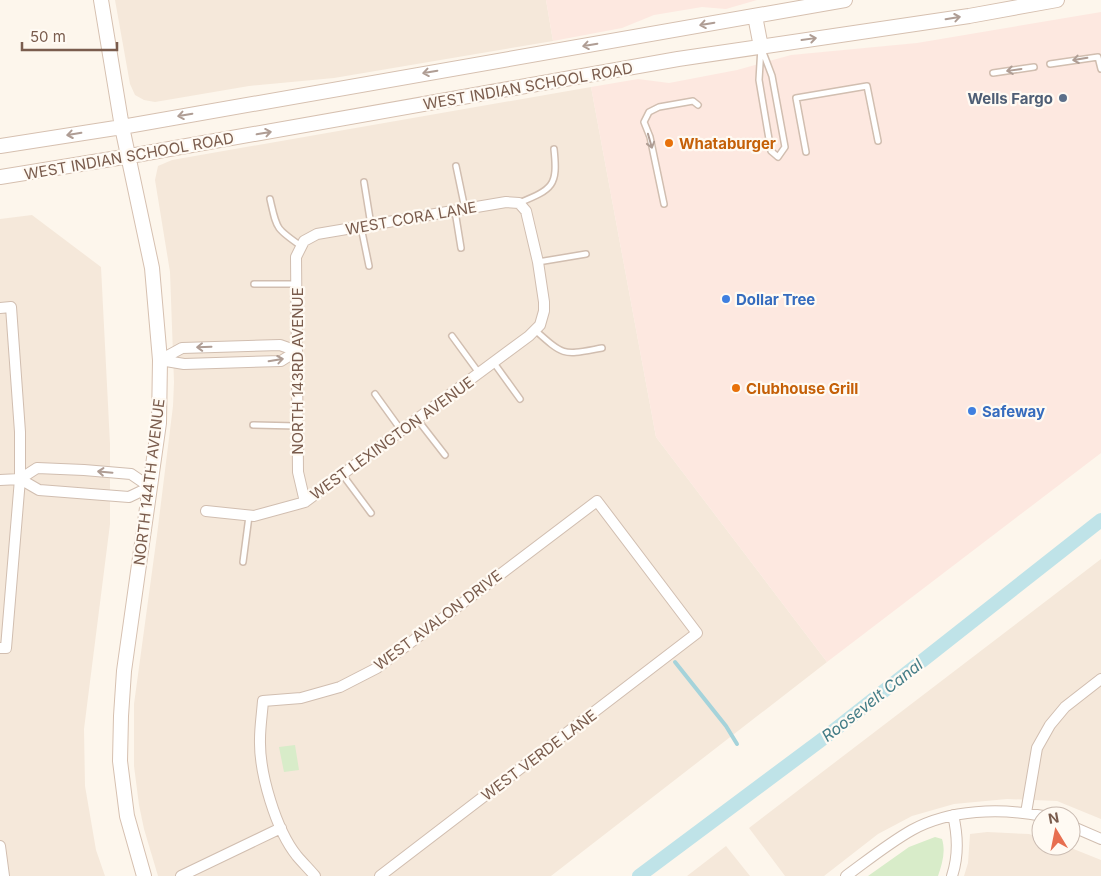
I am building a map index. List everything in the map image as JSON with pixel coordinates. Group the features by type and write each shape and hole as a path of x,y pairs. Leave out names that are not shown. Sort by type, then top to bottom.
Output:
{"main road":[{"name":"NORTH 144TH AVENUE","path":"101,0 122,126 130,156 152,268 160,360 158,423 124,671 121,716 120,761 127,816 144,876"},
{"name":"WEST INDIAN SCHOOL ROAD","path":"0,146 845,0"},
{"name":"WEST INDIAN SCHOOL ROAD","path":"0,178 670,61 969,16 1057,0"},
{"path":"755,16 761,46"}],"street":[{"name":"WEST CORA LANE","path":"303,243 317,234 506,202 519,203"},
{"path":"519,203 526,211 538,262"},
{"name":"NORTH 143RD AVENUE","path":"303,243 296,258 296,284 298,472 305,502"},
{"name":"WEST LEXINGTON AVENUE","path":"206,511 254,516 305,502 494,362 540,325 544,311 538,262"},
{"path":"3,648 20,479 20,432 5,307"},
{"path":"160,360 182,348 280,345 297,351"},
{"path":"160,360 184,364 281,361 297,351"},
{"path":"0,480 20,479 37,468 84,470 131,474 150,487"},
{"path":"20,479 39,490 129,497 150,487"},
{"name":"WEST AVALON DRIVE","path":"281,828 265,780 260,741 263,701 309,696 340,687 377,668 597,500 697,633"},
{"name":"WEST VERDE LANE","path":"380,876 697,633"},
{"path":"1026,813 1037,748 1064,707 1101,679"},
{"path":"846,876 883,848 914,829 953,815 993,812 1031,814"},
{"path":"952,876 957,857 958,837 953,815"},
{"path":"181,876 281,828 296,855 315,876"},
{"path":"1081,830 1101,838"},
{"path":"0,846 4,876"}],"lane":[{"path":"761,46 772,76 784,146 778,157 771,151 759,80 761,46"},
{"path":"1050,64 1098,57 1101,69"},
{"path":"993,73 1034,67"},
{"path":"806,152 796,98 867,86 878,141"},
{"path":"664,204 650,137 644,122 649,112 659,107 693,101 698,105"},
{"path":"519,203 541,194 554,182 556,170 554,149"},
{"path":"456,166 461,248"},
{"path":"364,182 368,266"},
{"path":"270,199 279,231 303,243"},
{"path":"538,262 586,254"},
{"path":"254,284 296,284"},
{"path":"535,330 557,350 566,353 602,348"},
{"path":"452,336 479,373"},
{"path":"226,346 227,363"},
{"path":"494,362 520,399"},
{"path":"375,394 402,430"},
{"path":"417,418 445,455"},
{"path":"253,425 298,426"},
{"path":"342,474 371,513"},
{"path":"243,562 249,515"}],"shaded area":[{"path":"115,0 546,0 553,41 334,78 249,86 155,102 144,100 135,95 130,84"},
{"path":"546,0 757,0 726,9 702,7 654,15 622,28 553,41"},
{"path":"1101,12 1101,453 827,662 656,437 591,87 638,79 669,83 737,70 791,55 917,43"},
{"path":"591,87 656,437 827,662 551,876 158,876 139,805 134,766 134,704 173,406 174,382 170,272 155,180 158,166 172,160"},
{"path":"32,215 101,267 110,444 110,524 84,729 85,786 96,850 105,876 0,876 0,219"},
{"path":"1101,559 1101,819 1081,811 1081,806 1069,806 1057,801 1007,799 954,804 912,816 878,834 824,876 785,876 749,828"},
{"path":"987,832 1029,834 1031,835 1031,856 1081,856 1081,852 1101,860 1101,876 964,876 968,863 970,834"},
{"path":"726,846 750,876 687,876"}],"green space":[{"path":"295,745 299,770 284,772 279,747"},
{"path":"935,837 942,839 944,849 938,876 868,876 909,847"}],"waterway":[{"name":"Roosevelt Canal","path":"639,876 828,735 1101,520"},
{"path":"675,662 726,726 737,744"}],"place":[{"name":"Wells Fargo","path":"1063,98"},
{"name":"Whataburger","path":"669,143"},
{"name":"Dollar Tree","path":"726,299"},
{"name":"Clubhouse Grill","path":"736,388"},
{"name":"Safeway","path":"972,411"}]}
